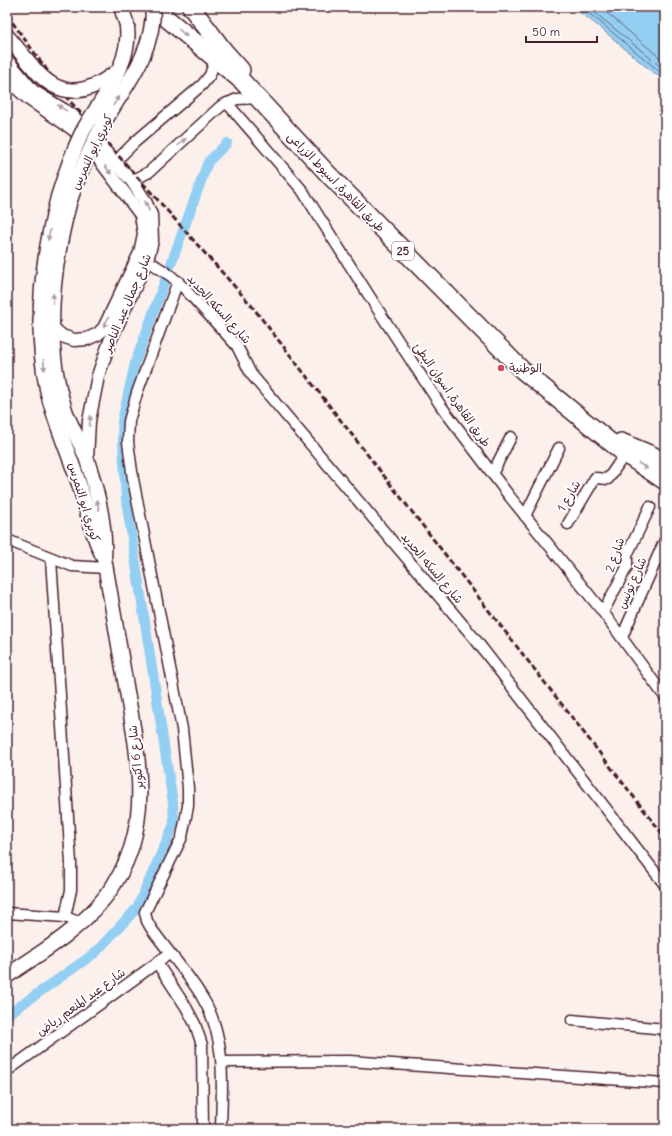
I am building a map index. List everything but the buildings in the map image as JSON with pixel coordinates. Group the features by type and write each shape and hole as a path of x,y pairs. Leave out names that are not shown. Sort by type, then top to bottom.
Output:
{"highway":[{"name":"طريق القاهرة, اسيوط الزراعى","path":"153,7 215,60 232,72 259,98 329,175 498,348 522,370 625,454 665,481"},
{"name":"طريق القاهرة, اسيوط الزراعى","path":"191,7 231,59 364,201 509,349 564,399 621,442 652,455 665,464"}],"main road":[{"name":"كوبري ابو النمرس","path":"105,563 105,542 96,493 87,460 60,393 55,364 53,328 57,264 70,160 84,130 118,71 128,44 127,25 121,7"},
{"name":"كوبري ابو النمرس","path":"105,563 90,527 81,489 52,406 43,364 41,314 43,275 49,236 64,199 79,174 102,125 146,50 152,30 153,7"},
{"path":"7,36 43,80 49,84 70,90 94,86 118,71"},
{"name":"شارع 6 اكتوبر","path":"7,976 79,922 95,908 119,874 135,835 141,794 138,752 105,563"}],"street":[{"name":"شارع جمال عبد الناصر","path":"7,60 33,91 72,115 132,181 145,201 151,215 152,263 110,341 98,376 89,421 87,460"},
{"path":"115,162 135,142 207,80 215,60"},
{"name":"شارع جمال عبد الناصر","path":"7,79 25,97 63,121 82,137 138,210 144,228 144,241 140,253 101,331 87,339 74,340 62,336 53,328"},
{"path":"132,181 153,168 227,103 248,97 259,98"},
{"name":"طريق القاهرة, اسوان البطئ","path":"227,103 302,190 382,316 434,394 492,474 604,612 665,697"},
{"name":"شارع السكه الحديد","path":"152,263 174,279 237,346 254,378 475,639 665,885"},
{"path":"174,279 129,421 128,442 133,479 182,729 188,782 188,806 182,837 145,912 147,921 169,954 204,999 219,1042 222,1062 221,1129"},
{"path":"492,474 512,437"},
{"path":"525,516 559,448"},
{"name":"شارع 1","path":"568,524 595,478 608,479 625,454"},
{"name":"شارع 2","path":"604,612 628,567 627,555 650,507"},
{"path":"7,540 51,559 72,566 105,563"},
{"name":"شارع تونس","path":"622,637 665,540"},
{"path":"51,559 71,863 71,890 65,917"},
{"path":"7,913 65,917 79,922"},
{"name":"شارع عبد المنعم رياض","path":"7,1072 169,954"},
{"path":"157,963 186,1007 195,1024 202,1045 203,1129"},
{"path":"572,1020 665,1029"},
{"path":"222,1062 349,1061 665,1083"}],"water":[{"path":"572,7 665,7 665,81 641,63 596,24"}],"waterway":[{"path":"7,1015 95,953 137,908 174,824 173,803 126,500 122,421 135,363 208,162 227,143"}],"railway":[{"path":"7,15 68,99 251,305 665,837"}],"place":[{"name":"الوطنية","path":"501,368"}]}
